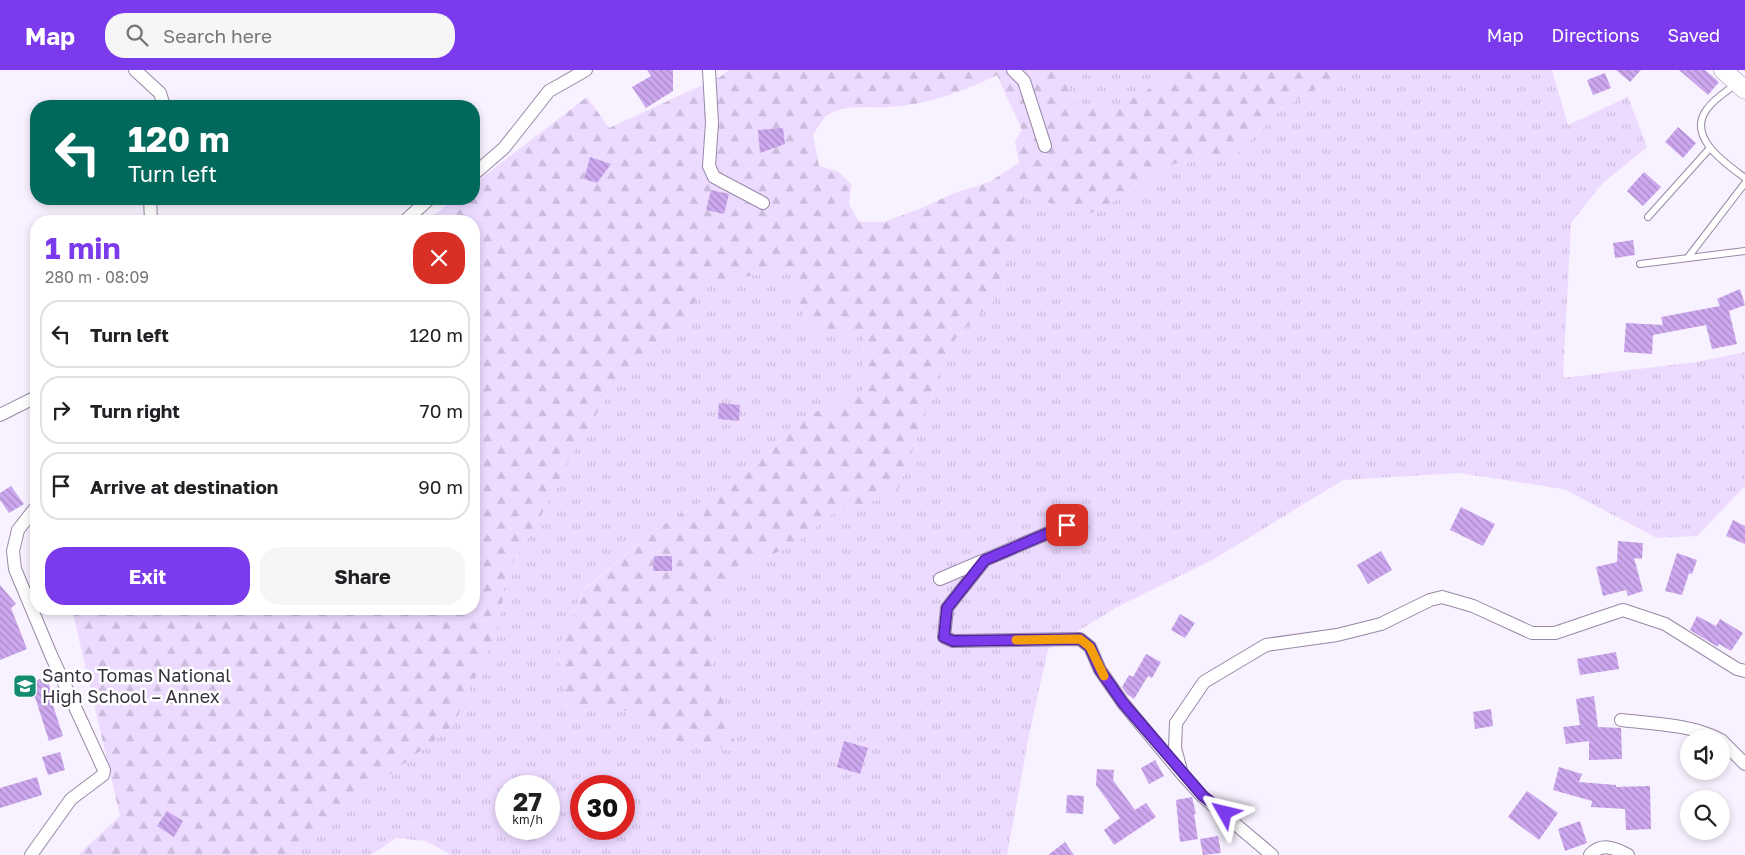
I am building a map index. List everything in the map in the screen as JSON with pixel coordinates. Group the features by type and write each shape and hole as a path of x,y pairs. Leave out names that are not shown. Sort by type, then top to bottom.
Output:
{"street":[{"path":"135,70 160,93 162,100"},
{"path":"480,169 504,148 549,92 586,70"},
{"path":"709,70 712,124 709,166 714,177 763,203"},
{"path":"1012,70 1024,81 1045,146"},
{"path":"1723,70 1740,87"},
{"path":"412,215 422,205"},
{"path":"0,415 30,400"},
{"path":"30,515 18,530 14,551 15,569 30,605"},
{"path":"940,579 1067,525"},
{"path":"985,560 947,608 944,637 953,641 1080,639 1090,647 1100,670 1123,703 1182,774 1203,796 1272,855"},
{"path":"1182,774 1175,748 1176,723 1187,704 1204,682 1266,645 1337,635 1381,624 1430,600 1442,597 1473,606 1532,633 1555,633 1623,610 1665,624 1737,669 1745,672"},
{"path":"31,855 60,813 84,788 97,780 104,770 34,615"},
{"path":"1621,720 1692,730"},
{"path":"1730,750 1745,764"},
{"path":"1590,855 1603,847 1613,848 1628,855"}],"lane":[{"path":"1740,87 1707,108 1703,116 1701,132 1710,148 1745,178"},
{"path":"1648,217 1710,148"},
{"path":"1689,256 1745,183"},
{"path":"1640,264 1689,256 1745,251"}],"green space":[{"path":"729,70 1061,70 1076,104 1117,108 1180,70 1356,70 1344,73 1280,110 1235,156 1174,164 1128,194 1087,215 1025,195 1001,293 951,343 897,493 830,515 792,546 746,565 715,597 713,668 737,751 663,739 627,711 568,709 558,648 584,590 661,526 745,475 806,416 862,391 864,336 808,329 789,270 708,282 673,337 622,373 578,444 543,512 506,575 499,626 453,726 300,843 294,855 78,855 120,816 73,615 480,615 480,215 434,215 447,205 480,205 480,179 587,97 609,128 720,77","holes":["997,75 1022,130 1015,142 1019,163 989,182 952,194 922,208 884,222 859,222 849,204 851,184 839,172 819,166 813,135 820,123 829,114 836,111 859,107 890,107 932,100 958,92"]},
{"path":"1061,70 1180,70 1117,108 1076,104"},
{"path":"1356,70 1552,70 1568,125 1628,97 1647,147 1602,184 1571,223 1563,378 1697,362 1745,352 1745,486 1697,536 1657,538 1564,489 1459,473 1343,480 1214,559 1121,605 1048,649 1029,735 1007,855 451,855 426,841 396,838 371,855 294,855 300,843 499,626 506,575 543,512 578,444 622,373 673,337 708,281 789,270 808,329 864,335 862,391 806,416 745,475 661,526 584,589 558,648 568,709 627,711 663,739 736,751 713,668 715,597 746,565 792,546 830,515 897,493 951,343 1001,293 1025,195 1128,194 1174,164 1235,156 1280,110 1344,73"}],"building":[{"path":"647,70 673,70 673,91 646,108 632,87 651,76"},
{"path":"1616,70 1641,70 1630,82"},
{"path":"1679,70 1705,70 1719,82 1708,95"},
{"path":"1605,73 1611,88 1593,95 1587,80"},
{"path":"1678,127 1696,143 1683,158 1665,142"},
{"path":"783,128 785,144 760,153 758,130"},
{"path":"590,157 611,164 597,183 584,179"},
{"path":"1644,172 1661,187 1643,206 1627,191"},
{"path":"711,190 729,194 724,214 706,210"},
{"path":"1633,240 1635,255 1615,258 1613,243"},
{"path":"1740,289 1745,305 1729,311 1737,344 1712,349 1706,325 1653,335 1652,354 1624,352 1626,323 1663,325 1661,317 1720,306 1717,299"},
{"path":"719,403 740,405 739,421 718,419"},
{"path":"11,486 24,504 9,513 0,500 0,493"},
{"path":"1461,507 1495,524 1483,546 1450,530"},
{"path":"1733,520 1745,526 1745,544 1726,536"},
{"path":"1618,541 1643,543 1642,559 1634,558 1643,591 1628,596 1626,590 1603,596 1596,567 1617,562"},
{"path":"1381,551 1392,570 1368,584 1357,565"},
{"path":"1677,553 1697,560 1692,574 1689,573 1682,595 1665,591"},
{"path":"654,556 672,556 672,571 653,571"},
{"path":"0,585 16,604 11,608 27,649 0,660"},
{"path":"1180,614 1195,623 1185,638 1171,630"},
{"path":"1697,616 1716,626 1720,619 1743,633 1731,651 1719,644 1718,647 1690,630"},
{"path":"1616,652 1619,669 1580,675 1577,659"},
{"path":"1146,654 1161,662 1152,678 1148,676 1134,699 1122,687 1129,675 1133,677"},
{"path":"47,677 51,692 49,693 63,736 49,741 35,697 32,698 27,683"},
{"path":"1594,696 1598,727 1621,728 1622,759 1589,760 1589,741 1566,744 1563,727 1580,725 1576,699"},
{"path":"1491,709 1493,726 1475,729 1473,712"},
{"path":"844,741 868,748 860,774 837,767"},
{"path":"60,752 65,770 48,775 42,757"},
{"path":"1155,760 1164,776 1149,784 1141,768"},
{"path":"1559,767 1582,774 1579,782 1616,785 1616,787 1650,786 1651,829 1626,830 1625,809 1591,807 1592,801 1553,790"},
{"path":"1097,769 1114,770 1113,780 1135,810 1146,803 1156,817 1114,845 1104,830 1120,818 1096,785"},
{"path":"37,777 42,795 0,808 0,788"},
{"path":"1527,791 1558,813 1539,840 1508,817"},
{"path":"1067,795 1084,796 1083,814 1066,813"},
{"path":"1192,797 1196,814 1194,814 1198,839 1180,842 1176,800"},
{"path":"167,811 183,821 174,837 157,826"},
{"path":"1580,821 1587,843 1565,851 1558,829"},
{"path":"1218,836 1221,853 1203,855 1200,839"},
{"path":"1065,842 1074,855 1048,855"}],"slow traffic":[{"path":"1016,640 1080,639 1090,647 1104,676"}],"place":[{"name":"Santo Tomas National High School – Annex","path":"25,686"}],"route":[{"path":"1067,525 985,560 947,608 944,637 953,641 1080,639 1090,647 1100,670 1123,703 1182,774 1203,796 1225,813"}]}
